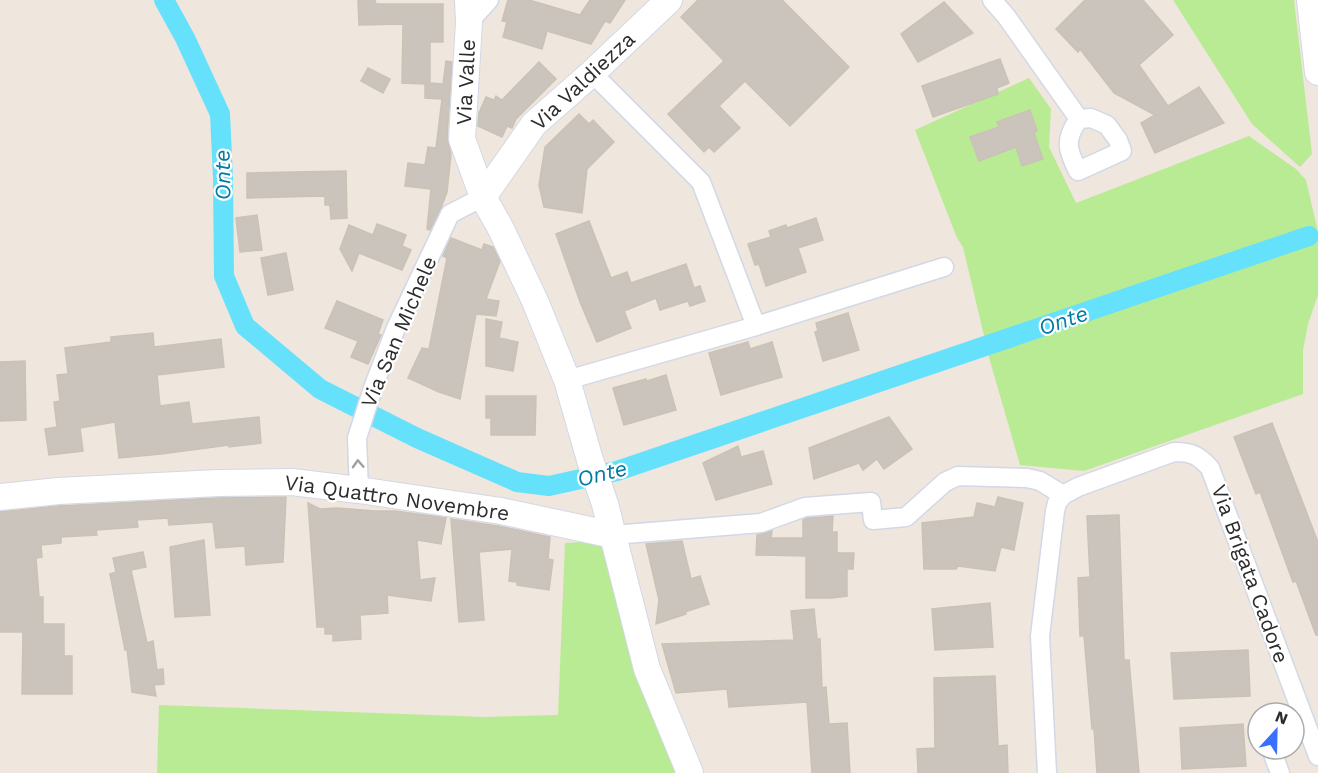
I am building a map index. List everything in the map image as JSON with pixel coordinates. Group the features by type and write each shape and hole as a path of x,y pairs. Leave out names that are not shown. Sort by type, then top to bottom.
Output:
{"street":[{"path":"469,11 489,0"},
{"name":"Via Valdiezza","path":"483,197 534,124 669,0"},
{"path":"992,0 1006,16 1079,119"},
{"path":"1310,0 1318,72"},
{"name":"Via Valle","path":"469,11 462,139 483,197 535,301 567,380 605,504 647,669 690,773"},
{"path":"592,73 701,182 756,326"},
{"name":"Via San Michele","path":"359,490 357,438 396,328 450,214 483,197"},
{"path":"567,380 756,326 944,267"},
{"name":"Via Brigata Cadore","path":"1063,495 1078,487 1174,452 1194,454 1201,459 1210,468 1289,701"},
{"path":"613,535 761,523 805,507 871,502 873,520 906,517 945,482 958,476 1027,478 1041,482 1063,495 1055,511 1040,636 1047,773"},
{"name":"Via Quattro Novembre","path":"0,497 115,488 292,482 501,511 613,535"},
{"name":"Via Brigata Cadore","path":"1306,735 1318,756"}],"green space":[{"path":"1173,0 1294,0 1312,154 1300,167 1252,124"},
{"path":"1029,78 1051,109 1049,147 1076,203 1249,136 1296,169 1306,180 1318,232 1318,295 1308,324 1303,350 1303,394 1084,471 1020,465 990,361 963,247 957,238 915,130"},
{"path":"601,541 678,773 157,773 159,705 485,717 558,715 565,543"}],"building":[{"path":"358,0 375,0 376,4 443,4 443,42 430,42 430,83 443,84 446,61 452,62 447,138 451,154 447,192 430,230 427,229 431,189 405,186 408,163 425,165 428,147 436,148 442,99 425,98 425,84 402,83 403,24 359,25"},
{"path":"508,0 529,0 580,15 590,0 625,0 610,23 605,21 591,44 547,31 542,49 503,37 507,22 502,21"},
{"path":"698,0 782,0 849,67 790,126 745,81 719,106 740,128 714,152 709,147 704,152 668,114 724,61 681,17"},
{"path":"1085,0 1143,0 1173,35 1139,65 1168,106 1199,87 1224,123 1155,153 1141,123 1155,115 1114,93 1080,49 1078,52 1056,29"},
{"path":"944,2 973,33 918,62 901,34"},
{"path":"1000,59 1009,83 997,88 998,94 933,117 922,86"},
{"path":"539,62 556,79 516,119 512,128 507,126 502,137 478,126 479,113 486,97 494,100 496,96 502,100"},
{"path":"368,68 390,79 383,93 361,81"},
{"path":"1030,110 1037,131 1034,133 1043,159 1022,166 1016,147 979,161 970,137 999,127 997,122"},
{"path":"579,114 589,124 593,120 614,142 587,169 582,213 544,207 539,185 545,147"},
{"path":"346,171 347,218 331,219 330,205 325,205 325,196 247,198 247,173"},
{"path":"257,215 262,250 240,252 236,218"},
{"path":"816,218 823,240 798,248 806,272 766,286 759,264 755,265 748,244 771,237 769,231 786,225 787,228"},
{"path":"589,221 611,278 627,272 631,283 686,264 694,288 700,286 705,301 690,306 688,301 660,310 656,298 624,311 631,328 597,342 556,234"},
{"path":"377,224 406,235 402,246 411,250 402,270 359,253 352,271 340,249 349,225 373,235"},
{"path":"451,238 482,250 484,244 493,247 500,261 486,299 499,301 496,316 476,314 460,399 408,378 422,348 429,349 447,258 443,256"},
{"path":"286,253 293,290 268,295 261,258"},
{"path":"337,301 383,320 378,334 381,335 368,364 351,357 358,341 325,328"},
{"path":"848,313 859,350 823,361 815,332 818,331 816,323"},
{"path":"486,319 502,322 499,338 518,342 513,371 486,366"},
{"path":"153,333 154,347 221,339 224,367 157,375 160,406 189,402 192,424 259,417 261,443 119,458 115,422 80,428 83,451 49,455 45,429 57,427 54,402 60,401 57,375 68,374 65,348 111,342 111,337"},
{"path":"748,342 750,349 772,342 782,377 721,395 709,353"},
{"path":"25,361 26,420 0,421 0,362"},
{"path":"666,375 676,410 624,425 613,388"},
{"path":"486,396 536,396 535,435 491,435 491,418 486,418"},
{"path":"889,417 912,449 884,469 877,459 863,470 859,463 814,479 809,448"},
{"path":"1272,423 1318,542 1318,635 1316,635 1296,581 1293,582 1260,492 1256,494 1234,437"},
{"path":"738,446 741,457 763,451 772,484 716,500 703,463"},
{"path":"286,497 283,562 246,565 245,546 216,548 213,522 169,525 168,518 137,520 138,527 96,530 97,535 61,537 61,543 41,545 42,557 36,558 39,597 43,597 43,624 64,624 64,656 72,656 72,694 22,694 23,632 0,632 0,512 59,506"},
{"path":"998,497 1023,503 1014,550 1001,547 995,571 958,566 956,569 924,569 922,523 974,517 977,503 995,507"},
{"path":"308,503 320,509 395,511 446,518 441,544 417,540 420,580 435,578 431,601 387,595 388,613 360,615 361,639 333,641 333,634 325,634 325,627 317,627"},
{"path":"1119,515 1124,660 1129,660 1139,773 1097,773 1084,636 1080,636 1078,578 1090,577 1087,516"},
{"path":"833,516 832,532 837,532 837,553 854,553 853,569 847,569 847,596 806,598 806,556 756,555 757,535 772,531 771,538 803,538 803,520"},
{"path":"451,519 550,537 548,559 553,560 549,590 517,585 517,582 509,581 512,549 479,552 484,620 459,622"},
{"path":"204,540 210,615 175,617 170,547"},
{"path":"682,541 691,579 700,576 709,604 656,624 659,600 646,544"},
{"path":"143,552 146,567 131,570 147,643 153,641 157,670 163,669 164,684 154,685 156,696 132,692 127,649 125,650 110,574 116,572 113,558"},
{"path":"990,603 993,647 935,650 932,609"},
{"path":"814,609 817,639 820,639 822,688 826,687 829,724 847,723 850,773 812,773 807,702 729,707 727,689 676,693 662,644 794,640 791,611"},
{"path":"1248,650 1250,696 1174,699 1171,653"},
{"path":"995,676 998,746 1007,745 1008,773 918,773 917,749 935,748 934,678"},
{"path":"1243,724 1246,766 1182,769 1180,728"}],"waterway":[{"name":"Onte","path":"164,0 185,38 220,114 224,276 245,326 320,389 417,438 517,482 549,486 617,471 1309,236"}]}
